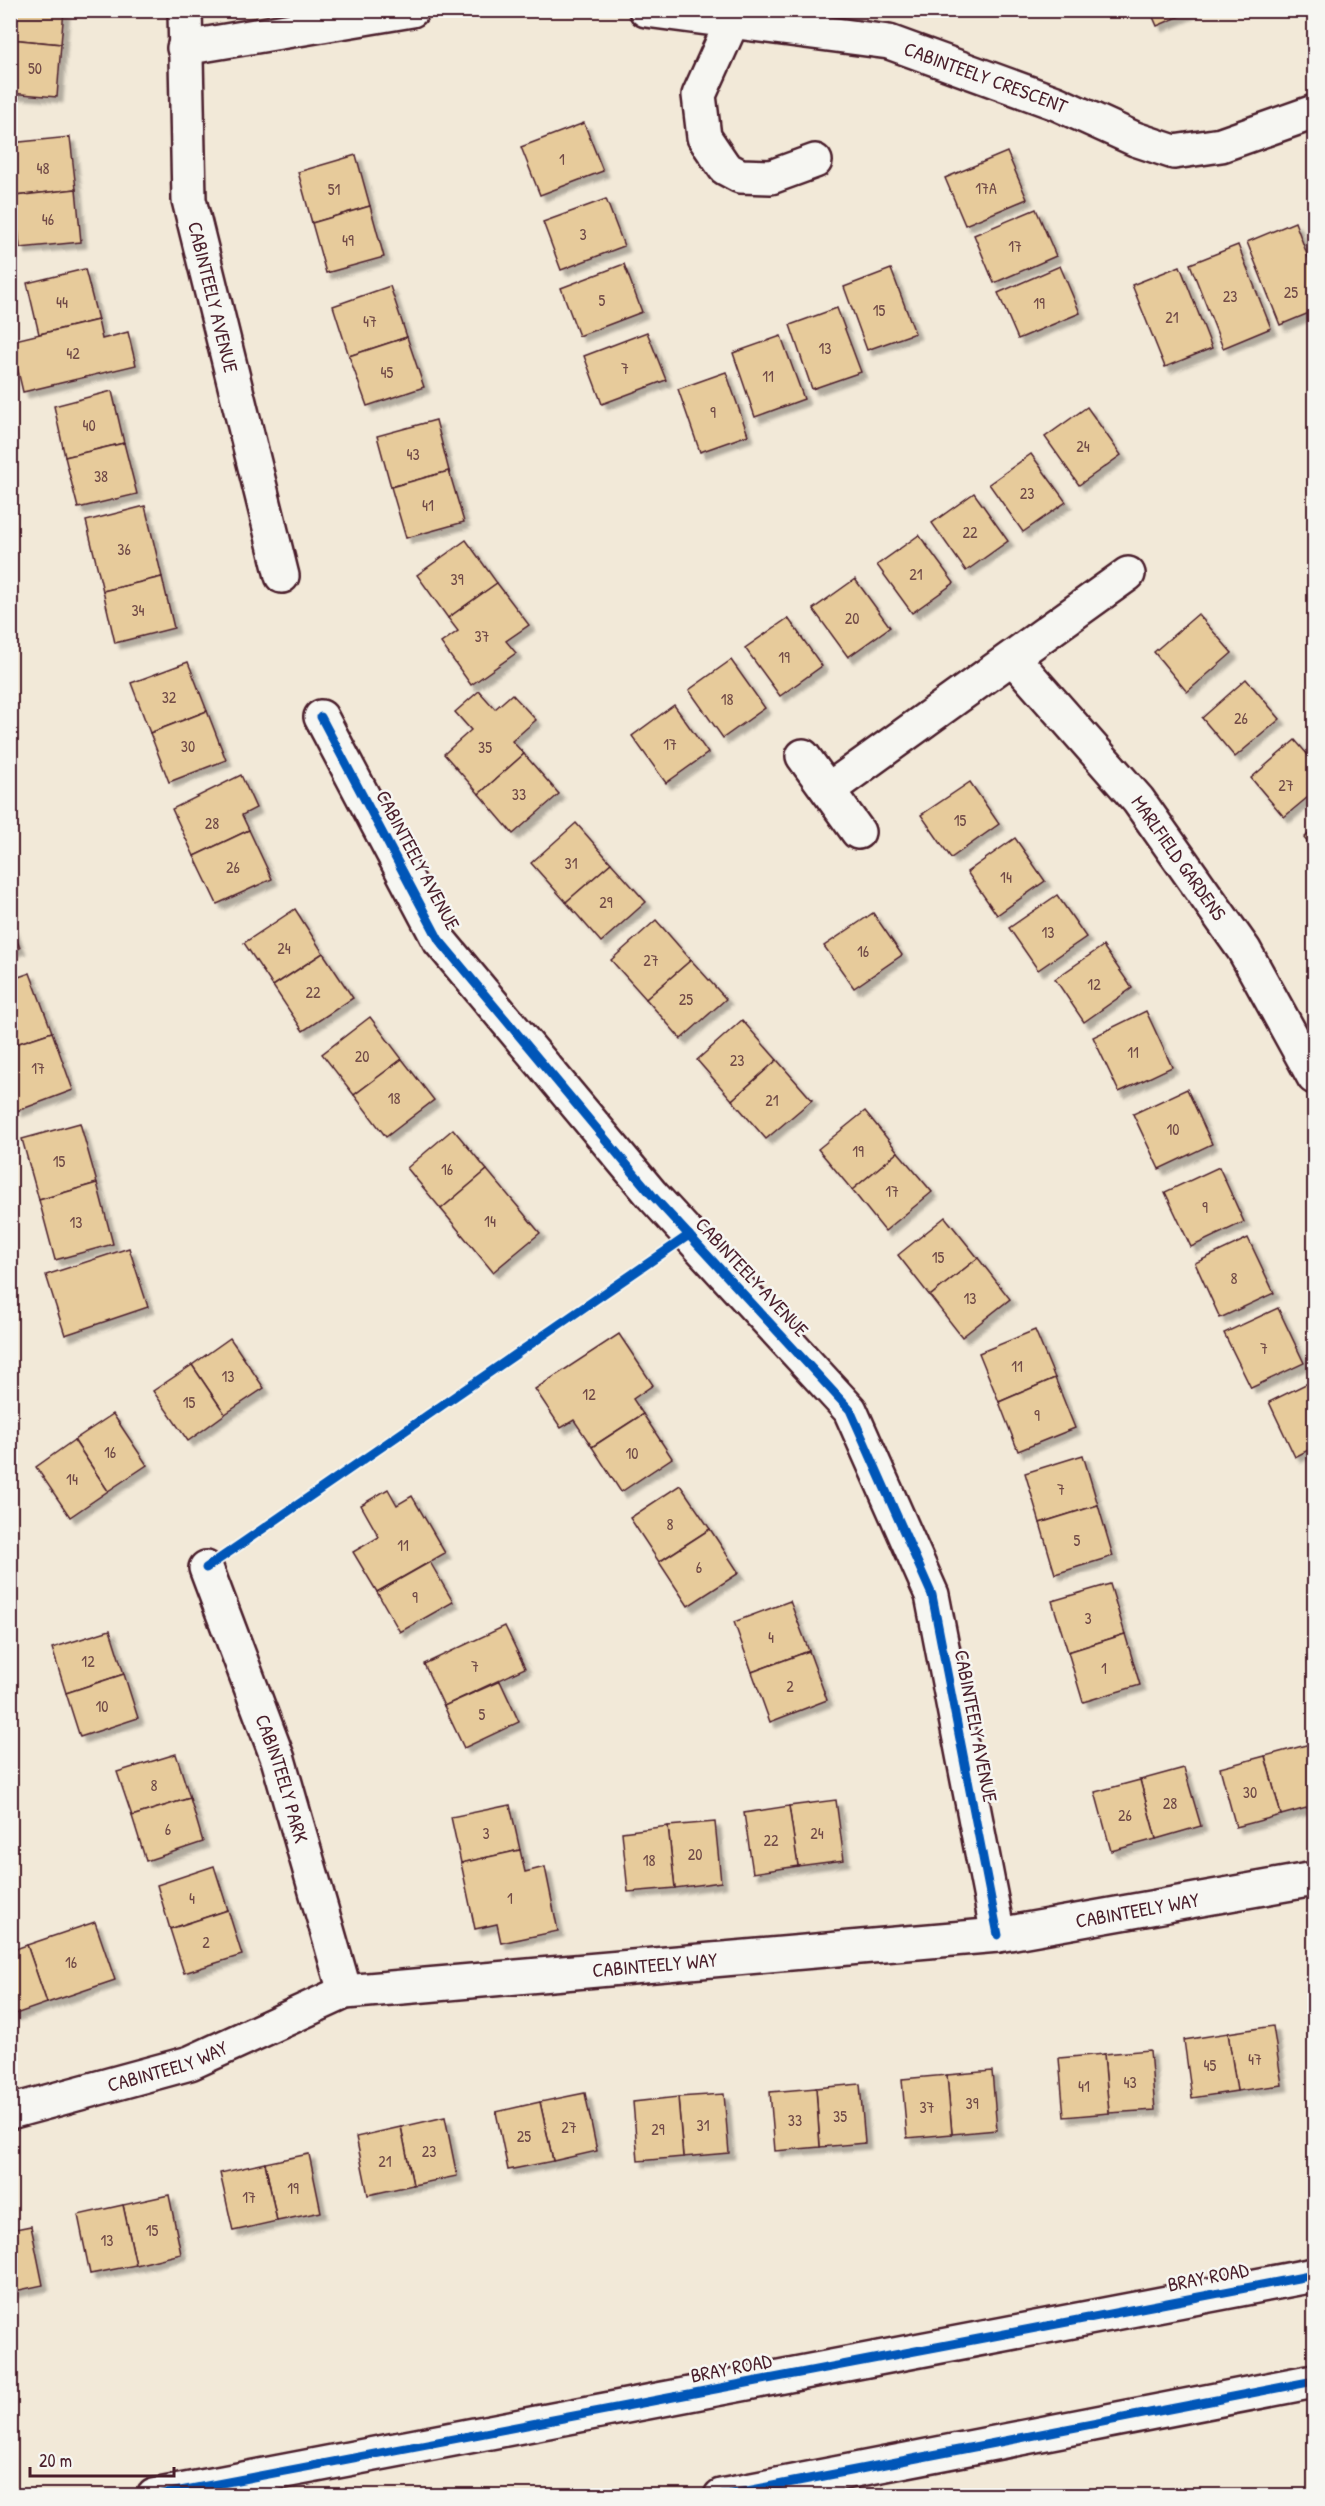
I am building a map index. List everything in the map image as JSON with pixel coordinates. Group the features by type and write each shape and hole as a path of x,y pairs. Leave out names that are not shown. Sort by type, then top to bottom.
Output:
{"main road":[{"name":"CABINTEELY AVENUE","path":"185,10 189,200 282,576"},
{"path":"184,48 412,10"},
{"name":"CABINTEELY CRESCENT","path":"646,10 889,42 1056,103 1135,139 1174,152 1221,145 1314,112"},
{"path":"732,22 699,95 704,137 725,168 740,176 771,177 814,161"},
{"path":"828,790 1128,574"},
{"name":"MARLFIELD GARDENS","path":"1013,658 1144,810 1244,950 1314,1077"},
{"name":"CABINTEELY AVENUE","path":"321,717 439,940 652,1195 850,1410 932,1595 998,1935"},
{"path":"803,756 858,831"},
{"name":"CABINTEELY PARK","path":"206,1568 278,1759 345,1992"},
{"name":"CABINTEELY WAY","path":"10,2112 190,2064 345,1992 998,1935 1314,1879"},
{"name":"BRAY ROAD","path":"154,2496 1314,2275"},
{"path":"721,2496 1314,2381"}],"building":[{"path":"10,10 64,10 61,44 10,39"},
{"path":"1150,10 1194,10 1157,26"},
{"path":"10,39 61,44 57,97 10,93"},
{"path":"584,123 603,171 540,195 521,147"},
{"path":"70,137 76,189 15,196 10,143"},
{"path":"1007,152 1027,199 965,225 945,178"},
{"path":"356,155 370,206 312,223 298,172"},
{"path":"76,189 81,242 20,248 15,196"},
{"path":"606,199 624,246 561,270 543,222"},
{"path":"370,206 384,257 326,273 312,223"},
{"path":"1036,209 1056,256 994,283 974,235"},
{"path":"1295,222 1314,273 1314,311 1280,325 1247,242"},
{"path":"1314,224 1314,245 1307,227"},
{"path":"1238,245 1271,328 1223,348 1190,264"},
{"path":"624,264 642,312 579,336 561,288"},
{"path":"1060,266 1080,313 1018,339 998,293"},
{"path":"1180,266 1212,348 1165,367 1132,285"},
{"path":"85,269 98,320 39,334 27,283"},
{"path":"891,269 915,333 867,350 844,287"},
{"path":"390,286 407,337 349,356 333,306"},
{"path":"837,308 861,372 812,389 790,325"},
{"path":"98,320 102,339 128,332 136,365 23,392 11,341"},
{"path":"647,332 666,380 602,404 584,356"},
{"path":"781,336 804,399 755,417 733,353"},
{"path":"407,337 424,387 367,406 349,356"},
{"path":"726,372 748,435 700,452 678,389"},
{"path":"112,391 124,443 65,457 54,406"},
{"path":"1087,407 1121,455 1079,485 1045,437"},
{"path":"436,420 449,471 391,487 377,436"},
{"path":"124,443 137,494 78,508 65,457"},
{"path":"1031,454 1066,502 1023,532 989,484"},
{"path":"449,471 464,522 406,538 391,487"},
{"path":"974,493 1008,541 966,571 932,523"},
{"path":"145,506 162,577 103,591 86,521"},
{"path":"919,535 954,583 912,613 877,565"},
{"path":"466,540 497,583 448,618 417,575"},
{"path":"162,577 174,628 115,643 103,591"},
{"path":"855,579 890,627 848,657 813,609"},
{"path":"497,583 529,625 506,641 516,653 471,685 441,643 458,631 448,618"},
{"path":"1198,614 1232,653 1187,692 1154,652"},
{"path":"788,618 822,666 780,696 745,648"},
{"path":"731,660 765,708 723,738 689,690"},
{"path":"188,662 207,711 150,733 131,683"},
{"path":"1246,679 1280,719 1235,757 1202,718"},
{"path":"479,691 495,709 512,694 536,720 512,741 524,754 479,794 444,754 471,730 455,712"},
{"path":"674,705 708,753 666,783 632,736"},
{"path":"207,711 226,760 169,782 150,733"},
{"path":"1295,740 1314,762 1314,792 1284,817 1251,778"},
{"path":"524,754 559,794 513,834 479,794"},
{"path":"241,775 256,808 242,815 249,830 194,856 172,809"},
{"path":"970,782 999,824 951,858 921,815"},
{"path":"576,823 611,863 566,902 531,863"},
{"path":"1314,829 1314,850 1304,838"},
{"path":"249,830 272,879 217,904 194,856"},
{"path":"1015,838 1045,881 997,915 967,872"},
{"path":"611,863 646,902 601,942 566,902"},
{"path":"1057,895 1086,937 1038,970 1009,928"},
{"path":"295,909 323,953 273,986 244,943"},
{"path":"873,913 902,955 854,988 824,946"},
{"path":"656,920 691,960 646,999 611,960"},
{"path":"10,923 20,948 10,951"},
{"path":"1103,946 1132,988 1084,1022 1055,979"},
{"path":"323,953 353,998 303,1031 273,986"},
{"path":"691,960 726,999 681,1039 646,999"},
{"path":"30,973 52,1032 10,1046 10,980"},
{"path":"1146,1011 1172,1067 1119,1092 1093,1037"},
{"path":"370,1017 402,1059 354,1095 322,1054"},
{"path":"742,1020 777,1060 732,1100 697,1060"},
{"path":"52,1032 73,1090 17,1111 10,1093 10,1046"},
{"path":"402,1059 434,1100 386,1137 354,1095"},
{"path":"777,1060 812,1100 766,1139 732,1100"},
{"path":"1187,1089 1212,1144 1159,1169 1133,1114"},
{"path":"865,1111 898,1152 852,1190 818,1149"},
{"path":"80,1123 97,1183 39,1200 22,1139"},
{"path":"453,1129 487,1170 441,1209 407,1168"},
{"path":"898,1152 932,1192 885,1231 852,1190"},
{"path":"1219,1167 1244,1222 1191,1247 1165,1192"},
{"path":"487,1170 540,1233 493,1272 441,1209"},
{"path":"97,1183 113,1244 55,1260 39,1200"},
{"path":"945,1217 978,1258 930,1296 898,1255"},
{"path":"1248,1238 1274,1293 1220,1318 1195,1263"},
{"path":"129,1248 148,1307 65,1335 46,1275"},
{"path":"978,1258 1010,1299 962,1337 930,1296"},
{"path":"1278,1308 1304,1363 1251,1388 1224,1333"},
{"path":"1035,1330 1055,1378 999,1402 979,1353"},
{"path":"619,1334 653,1385 633,1399 643,1414 592,1447 574,1420 561,1428 535,1389"},
{"path":"230,1338 264,1388 225,1414 192,1365"},
{"path":"192,1365 225,1414 188,1441 153,1391"},
{"path":"1055,1378 1075,1428 1018,1451 999,1402"},
{"path":"1314,1380 1314,1447 1295,1457 1269,1402"},
{"path":"113,1414 147,1465 108,1491 74,1440"},
{"path":"643,1414 672,1458 621,1492 592,1447"},
{"path":"74,1440 108,1491 70,1517 36,1467"},
{"path":"1083,1455 1098,1505 1040,1523 1025,1473"},
{"path":"680,1485 710,1529 659,1562 630,1518"},
{"path":"388,1489 397,1505 412,1496 445,1553 377,1592 353,1552 379,1537 361,1505"},
{"path":"1098,1505 1113,1556 1055,1574 1040,1523"},
{"path":"710,1529 739,1573 688,1606 659,1562"},
{"path":"430,1562 453,1602 400,1632 377,1592"},
{"path":"1110,1584 1125,1634 1068,1652 1052,1601"},
{"path":"790,1601 809,1651 752,1672 734,1622"},
{"path":"505,1626 525,1668 444,1706 424,1664"},
{"path":"110,1630 124,1674 66,1693 52,1648"},
{"path":"1125,1634 1140,1685 1083,1702 1068,1652"},
{"path":"809,1651 827,1700 770,1722 752,1672"},
{"path":"124,1674 138,1718 80,1737 66,1693"},
{"path":"500,1681 519,1722 464,1748 444,1706"},
{"path":"1310,1744 1314,1762 1314,1806 1281,1815 1265,1756"},
{"path":"176,1754 190,1798 132,1816 117,1772"},
{"path":"1265,1756 1281,1815 1236,1827 1220,1768"},
{"path":"1184,1768 1201,1826 1156,1839 1140,1780"},
{"path":"1140,1780 1156,1839 1111,1851 1095,1792"},
{"path":"190,1798 203,1842 146,1861 132,1816"},
{"path":"836,1800 844,1860 798,1866 789,1806"},
{"path":"510,1805 520,1850 461,1863 451,1817"},
{"path":"789,1806 798,1866 753,1873 744,1813"},
{"path":"715,1822 721,1882 675,1888 668,1826"},
{"path":"668,1826 675,1888 628,1892 622,1832"},
{"path":"520,1850 525,1872 545,1867 558,1931 501,1943 497,1924 475,1929 461,1863"},
{"path":"214,1866 228,1910 170,1929 157,1885"},
{"path":"228,1910 242,1955 184,1973 170,1929"},
{"path":"95,1922 115,1980 47,2003 27,1945"},
{"path":"27,1945 47,2003 10,2016 10,1951"},
{"path":"1273,2026 1282,2085 1237,2091 1228,2033"},
{"path":"1228,2033 1237,2091 1192,2098 1184,2040"},
{"path":"1150,2050 1155,2110 1109,2113 1104,2054"},
{"path":"1104,2054 1109,2113 1064,2117 1059,2058"},
{"path":"992,2071 997,2130 952,2134 947,2075"},
{"path":"947,2075 952,2134 907,2138 902,2079"},
{"path":"860,2084 865,2143 820,2147 816,2088"},
{"path":"816,2088 820,2147 775,2151 770,2092"},
{"path":"585,2093 597,2151 553,2161 540,2102"},
{"path":"724,2094 729,2153 683,2157 678,2097"},
{"path":"678,2097 683,2157 638,2161 633,2102"},
{"path":"540,2102 553,2161 508,2170 496,2112"},
{"path":"445,2117 457,2176 413,2185 401,2127"},
{"path":"401,2127 413,2185 368,2195 356,2137"},
{"path":"309,2154 321,2212 277,2221 265,2163"},
{"path":"265,2163 277,2221 233,2231 220,2173"},
{"path":"169,2195 181,2254 136,2265 123,2205"},
{"path":"123,2205 136,2265 90,2274 78,2215"},
{"path":"31,2226 43,2285 10,2292 10,2230"}],"cycle path":[{"path":"321,717 439,940 652,1195 850,1410 932,1595 998,1935"},
{"path":"206,1568 689,1235"},
{"path":"154,2496 1314,2275"},
{"path":"721,2496 1314,2381"}]}
